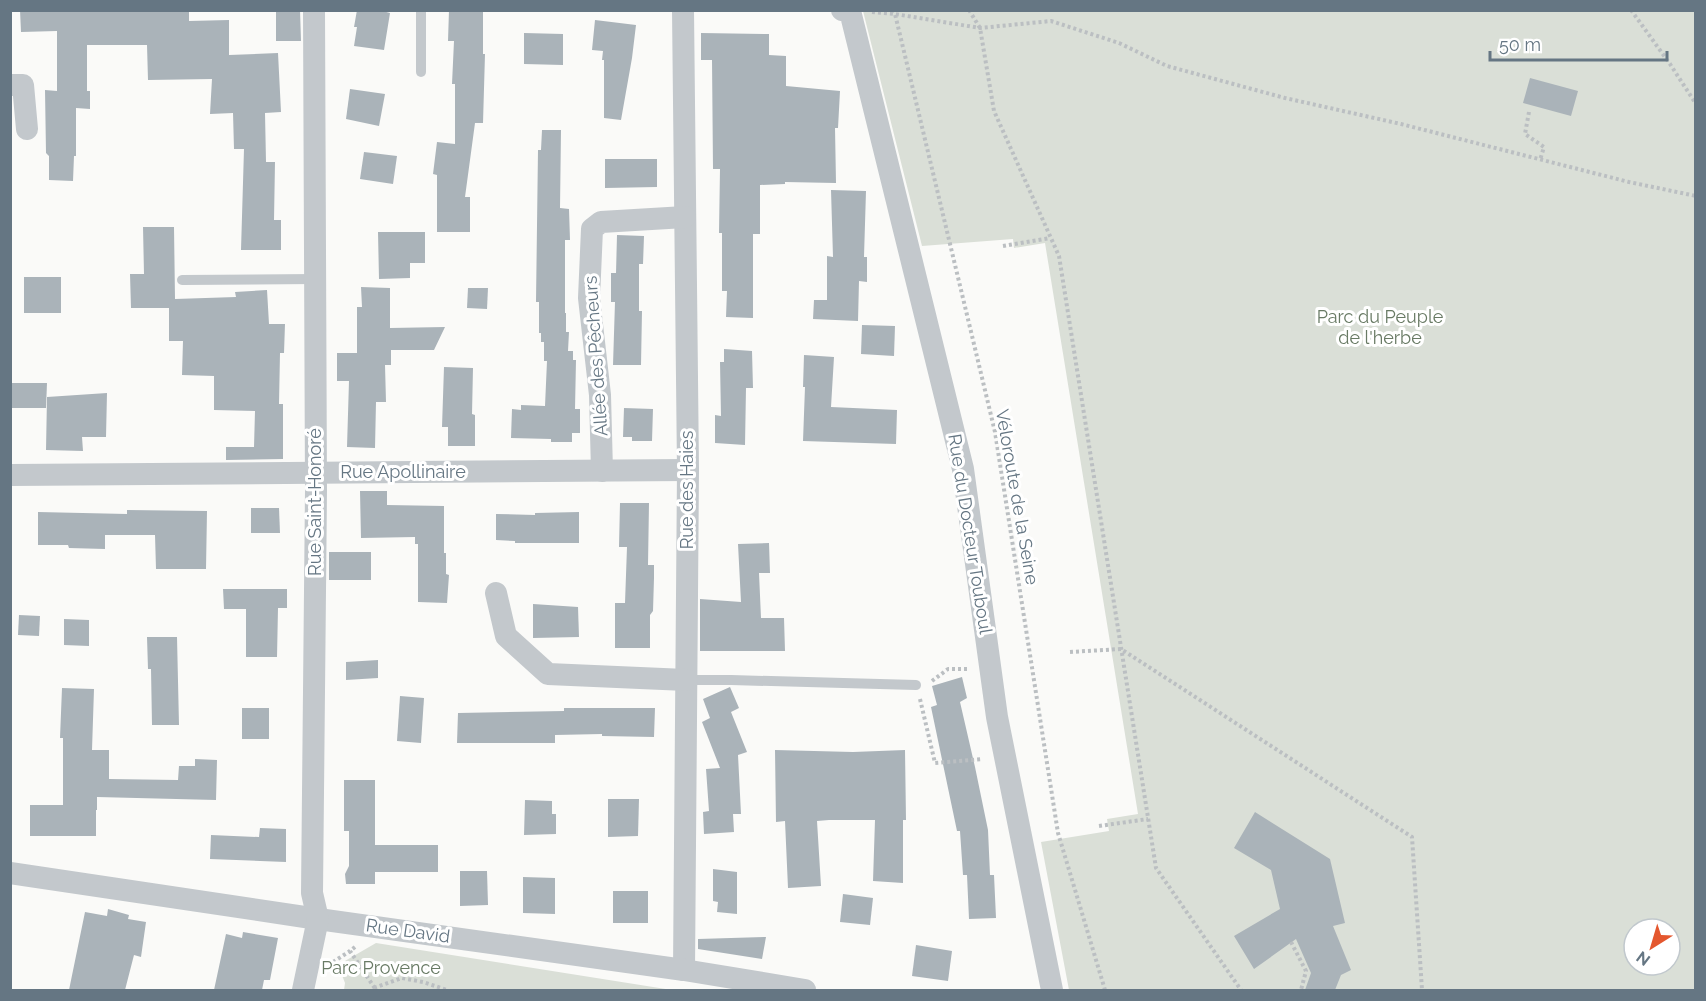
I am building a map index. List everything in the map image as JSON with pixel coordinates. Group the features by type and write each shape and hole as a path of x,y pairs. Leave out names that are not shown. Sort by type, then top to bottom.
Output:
{"street":[{"name":"Rue Saint-Honoré","path":"303,990 318,919 312,893 316,472 314,10"},
{"name":"Rue des Haies","path":"683,10 687,470 684,970"},
{"name":"Rue du Docteur Touboul","path":"846,11 963,469 998,717 1052,990"},
{"path":"10,85 23,85 27,129"},
{"name":"Allée des Pêcheurs","path":"602,471 600,395 589,298 592,229 601,222 685,217"},
{"name":"Rue Apollinaire","path":"10,474 687,470"},
{"path":"496,593 506,636 548,674 686,680"},
{"name":"Rue David","path":"10,873 684,970 805,990"}],"lane":[{"path":"421,10 421,72"},
{"path":"182,280 315,279"},
{"path":"686,680 916,686"}],"path":[{"path":"969,10 980,28 994,111 1059,256 1156,868 1241,990"},
{"path":"1631,10 1670,64 1695,104"},
{"path":"846,11 893,12 980,28 1051,21 1119,43 1167,66 1285,98 1401,124 1629,182 1695,195"},
{"name":"Véloroute de la Seine","path":"893,12 994,432 1058,832 1105,990"},
{"path":"1529,112 1525,134 1544,147 1540,159"},
{"path":"1003,246 1050,238"},
{"path":"1070,652 1121,649 1412,837 1422,990"},
{"path":"991,668 948,669 928,684 916,686 935,763 1006,757"},
{"path":"1099,826 1148,819"},
{"path":"378,926 350,951 375,989 402,978 447,990"},
{"path":"1291,942 1306,971 1301,990"}],"green space":[{"name":"Parc du Peuple de l'herbe","path":"863,11 1695,11 1695,990 1069,990 1041,842 1109,831 1107,819 1138,814 1045,243 1014,248 1013,239 922,246"},
{"name":"Parc Provence","path":"376,943 672,990 344,990 345,983 338,965"}],"building":[{"path":"20,10 189,10 189,21 229,20 229,55 278,53 281,112 265,113 266,162 275,162 274,220 281,220 281,250 241,250 244,149 234,149 233,113 210,114 212,79 148,80 147,45 87,45 87,91 90,91 90,109 76,108 76,156 74,156 73,181 49,180 45,90 57,91 57,31 21,32"},
{"path":"276,10 300,10 301,41 276,41"},
{"path":"357,10 379,10 390,13 384,50 354,46"},
{"path":"449,10 483,10 483,54 485,54 483,123 475,123 465,197 470,197 470,232 437,232 437,175 433,174 437,142 455,144 455,84 452,84 454,41 448,41"},
{"path":"595,20 636,25 621,120 604,118 603,51 592,50"},
{"path":"524,33 563,34 563,65 524,64"},
{"path":"701,33 769,34 769,55 786,56 786,86 840,91 838,128 835,128 836,183 785,182 785,184 760,185 760,234 753,234 753,318 726,317 727,291 722,291 722,233 719,233 720,169 713,169 712,60 701,60"},
{"path":"1530,78 1578,91 1571,116 1523,103"},
{"path":"350,89 385,94 379,126 346,119"},
{"path":"542,130 561,130 560,208 569,209 570,240 565,240 566,332 569,332 568,351 573,351 573,360 576,360 575,409 580,409 580,433 572,433 572,442 511,438 512,409 521,410 521,405 545,406 547,361 544,361 544,342 541,342 541,333 539,333 539,302 536,302 538,150 541,150"},
{"path":"364,152 397,156 393,184 360,179"},
{"path":"605,159 657,159 657,187 605,188"},
{"path":"831,190 866,191 864,257 867,257 867,282 859,281 858,321 813,319 814,300 827,300 827,256 833,257"},
{"path":"143,227 174,227 175,299 236,297 235,292 267,290 269,324 285,324 284,353 280,353 279,404 283,404 283,459 226,460 226,447 254,447 255,411 214,410 214,376 182,375 183,341 169,341 169,308 131,308 130,274 144,274"},
{"path":"378,232 425,232 425,263 410,263 410,278 379,279"},
{"path":"617,235 644,236 643,264 639,264 639,311 642,311 641,365 613,365 615,302 611,302 611,273 616,273"},
{"path":"24,277 61,277 61,313 24,313"},
{"path":"361,287 390,288 390,328 445,327 434,350 391,350 391,365 385,365 386,402 376,402 375,448 347,447 349,381 337,381 337,353 357,353 357,307 362,307"},
{"path":"468,288 488,288 487,309 467,308"},
{"path":"862,325 895,326 894,356 861,354"},
{"path":"724,349 752,351 753,388 746,388 745,445 715,443 715,415 721,416 720,362 724,362"},
{"path":"804,355 834,357 831,407 897,410 896,444 803,441"},
{"path":"444,367 473,368 472,414 475,415 475,446 448,446 448,427 442,427"},
{"path":"10,383 47,383 46,408 10,408"},
{"path":"107,393 106,437 82,437 83,451 46,450 47,397"},
{"path":"624,408 653,409 652,441 632,441 632,437 623,437"},
{"path":"360,491 387,491 387,505 444,506 444,553 446,553 446,574 449,575 447,603 418,602 418,544 415,544 415,537 361,538"},
{"path":"620,503 649,503 648,565 654,565 650,648 615,648 615,603 625,603 627,547 619,547"},
{"path":"251,508 279,508 280,533 251,533"},
{"path":"127,510 207,511 206,569 156,569 155,535 105,535 105,549 38,545 38,512 127,514"},
{"path":"579,512 579,543 515,543 515,541 496,540 496,514 535,515 535,513"},
{"path":"769,543 770,573 759,573 761,618 784,618 785,651 700,651 700,599 741,602 738,544"},
{"path":"329,552 371,552 371,580 329,580"},
{"path":"223,589 287,589 287,608 278,608 277,657 246,657 246,609 224,609"},
{"path":"533,604 578,607 579,637 533,638"},
{"path":"19,615 40,616 39,636 18,635"},
{"path":"64,619 89,620 89,646 64,645"},
{"path":"147,637 177,637 179,725 152,725 151,669 148,669"},
{"path":"378,660 378,678 346,680 346,662"},
{"path":"962,677 967,698 960,702 988,830 990,875 994,875 996,918 969,919 967,875 963,875 960,831 957,831 931,707 937,705 932,686"},
{"path":"730,687 739,708 731,712 747,752 738,755 741,814 733,814 734,832 704,834 703,812 709,811 706,769 720,768 702,722 710,718 703,699"},
{"path":"62,688 94,689 92,750 109,750 109,779 178,780 179,766 195,766 195,759 217,760 216,800 97,797 96,836 30,836 30,805 63,805 63,738 60,738"},
{"path":"400,696 424,698 421,743 397,741"},
{"path":"242,708 269,708 269,739 242,739"},
{"path":"564,708 655,708 654,737 602,736 602,734 555,735 555,743 457,743 458,713 564,711"},
{"path":"775,750 853,752 905,750 906,820 903,820 903,883 873,881 875,820 829,820 817,821 821,886 788,888 785,821 776,822"},
{"path":"344,780 375,780 375,845 438,845 438,872 375,872 375,884 346,884 345,874 349,866 349,831 344,831"},
{"path":"608,799 639,799 638,836 608,837"},
{"path":"525,800 552,801 552,814 556,814 556,834 524,835"},
{"path":"1255,812 1330,859 1345,923 1333,926 1351,970 1341,975 1335,990 1305,990 1311,973 1296,939 1254,969 1234,936 1280,909 1271,870 1234,848"},
{"path":"260,828 286,829 286,862 210,859 211,835 259,837"},
{"path":"713,869 737,872 737,914 717,912 718,902 713,901"},
{"path":"460,871 487,871 488,905 460,906"},
{"path":"523,877 555,878 555,914 523,913"},
{"path":"613,891 648,891 648,923 613,923"},
{"path":"843,894 873,898 870,925 840,922"},
{"path":"108,909 129,915 128,919 146,922 141,957 134,955 125,990 69,990 85,912 107,916"},
{"path":"243,932 278,938 270,980 264,980 262,990 214,990 226,934 242,938"},
{"path":"766,937 762,959 698,949 698,939"},
{"path":"916,945 952,951 948,981 912,976"}]}
